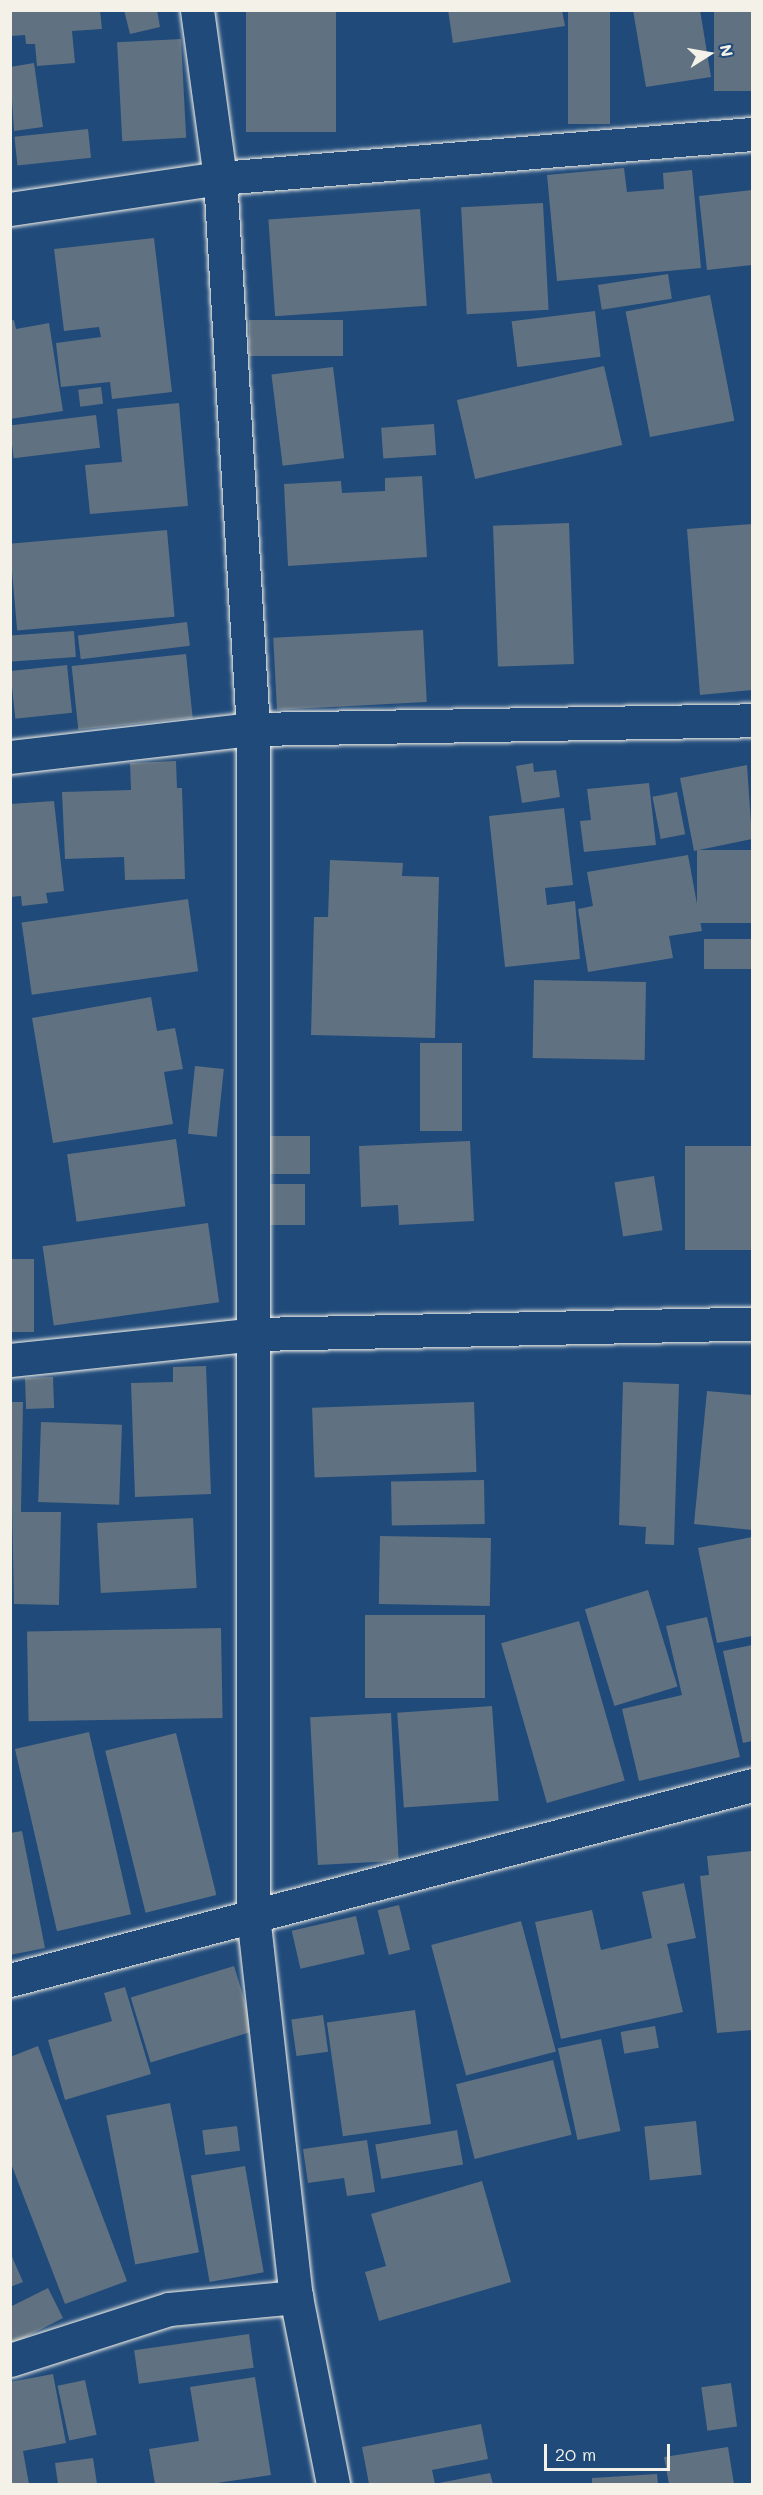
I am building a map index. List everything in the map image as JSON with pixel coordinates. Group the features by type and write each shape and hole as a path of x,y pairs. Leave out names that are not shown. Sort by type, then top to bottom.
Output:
{"street":[{"path":"197,10 220,178 253,729 256,1334 253,1915 296,2297 333,2484"},
{"path":"10,209 220,178 753,134"},
{"path":"10,757 253,729 753,720"},
{"path":"10,1360 256,1334 753,1323"},
{"path":"10,1980 753,1785"},
{"path":"10,2360 168,2309 296,2297"}],"building":[{"path":"10,10 100,10 102,29 72,31 75,63 37,66 35,44 26,44 25,35 11,36"},
{"path":"124,10 157,10 160,27 130,34"},
{"path":"246,10 336,10 336,132 246,132"},
{"path":"448,10 562,10 565,26 453,43"},
{"path":"568,10 610,10 610,124 568,124"},
{"path":"633,10 700,10 711,77 646,87"},
{"path":"714,10 752,10 752,91 714,91"},
{"path":"181,39 186,138 122,141 117,42"},
{"path":"34,63 43,127 14,131 10,67"},
{"path":"88,129 91,158 17,166 14,137"},
{"path":"624,168 627,192 664,189 663,173 692,170 701,268 557,281 547,175"},
{"path":"752,190 752,265 707,270 699,196"},
{"path":"543,203 549,310 467,314 461,207"},
{"path":"420,209 427,306 275,316 268,220"},
{"path":"154,238 172,392 112,399 110,382 61,387 56,343 101,337 99,327 64,331 54,249"},
{"path":"668,274 672,299 602,310 598,285"},
{"path":"710,295 734,421 650,437 626,311"},
{"path":"595,311 601,357 517,367 512,321"},
{"path":"14,320 16,329 49,323 63,411 10,419 10,321"},
{"path":"249,320 343,320 343,356 249,356"},
{"path":"604,366 622,445 475,479 457,400"},
{"path":"333,367 344,458 283,466 271,375"},
{"path":"101,387 103,404 80,407 78,390"},
{"path":"179,403 188,506 90,514 85,465 122,462 117,409"},
{"path":"96,415 100,448 14,458 10,426"},
{"path":"434,424 436,455 383,459 381,428"},
{"path":"422,476 427,557 288,566 284,484 341,481 342,493 385,491 385,478"},
{"path":"569,523 574,664 498,667 493,526"},
{"path":"752,524 752,690 700,695 687,529"},
{"path":"167,530 175,617 17,630 10,544"},
{"path":"187,622 190,646 81,659 78,635"},
{"path":"423,630 427,702 277,710 273,638"},
{"path":"74,631 76,657 12,661 10,635"},
{"path":"186,654 193,718 78,730 72,666"},
{"path":"67,665 72,713 15,719 10,671"},
{"path":"176,761 177,788 182,788 185,879 125,880 124,857 65,859 62,792 131,790 130,763"},
{"path":"533,763 534,772 556,770 560,797 522,803 516,766"},
{"path":"747,765 752,839 694,851 680,778"},
{"path":"649,783 656,845 584,852 580,821 591,820 587,789"},
{"path":"677,792 685,834 661,839 652,797"},
{"path":"54,801 64,891 46,893 48,903 22,906 21,896 10,897 10,804"},
{"path":"564,808 573,885 545,888 547,905 575,901 580,959 505,967 489,816"},
{"path":"697,850 752,850 752,923 697,923"},
{"path":"688,855 702,931 669,936 673,958 588,972 578,909 593,906 587,872"},
{"path":"330,860 403,863 402,876 439,877 435,1038 311,1035 314,917 328,917"},
{"path":"188,899 198,971 32,995 22,922"},
{"path":"704,939 752,939 752,969 704,969"},
{"path":"534,980 646,982 645,1060 533,1058"},
{"path":"151,997 157,1031 175,1028 183,1069 164,1072 173,1124 53,1143 32,1018"},
{"path":"420,1043 462,1043 462,1131 420,1131"},
{"path":"195,1066 224,1069 217,1137 188,1134"},
{"path":"269,1136 310,1136 310,1174 269,1174"},
{"path":"176,1139 185,1206 77,1222 67,1154"},
{"path":"470,1141 474,1221 399,1225 398,1205 361,1207 359,1146"},
{"path":"685,1146 752,1146 752,1250 685,1250"},
{"path":"654,1176 663,1230 623,1237 614,1182"},
{"path":"270,1184 305,1184 305,1225 270,1225"},
{"path":"208,1223 219,1302 54,1325 43,1246"},
{"path":"10,1259 34,1259 34,1332 10,1332"},
{"path":"206,1366 211,1494 135,1497 131,1383 173,1382 173,1367"},
{"path":"53,1377 54,1408 26,1409 25,1378"},
{"path":"623,1382 679,1384 674,1545 645,1544 646,1527 619,1525"},
{"path":"707,1391 752,1395 752,1530 694,1524"},
{"path":"10,1402 23,1402 21,1512 61,1512 59,1605 14,1604"},
{"path":"474,1402 476,1472 315,1478 312,1408"},
{"path":"41,1422 122,1425 119,1505 38,1502"},
{"path":"484,1480 485,1524 392,1526 391,1482"},
{"path":"193,1518 197,1588 101,1593 97,1523"},
{"path":"380,1536 491,1538 490,1606 379,1604"},
{"path":"752,1537 752,1636 717,1643 698,1548"},
{"path":"648,1590 678,1687 614,1706 585,1609"},
{"path":"365,1615 485,1615 485,1698 365,1698"},
{"path":"707,1617 740,1757 639,1781 622,1709 682,1695 666,1626"},
{"path":"579,1621 625,1781 547,1803 501,1643"},
{"path":"221,1628 223,1718 29,1721 27,1631"},
{"path":"752,1645 752,1741 743,1743 723,1651"},
{"path":"492,1706 499,1801 404,1807 397,1713"},
{"path":"391,1713 399,1861 318,1865 310,1717"},
{"path":"89,1732 131,1914 57,1931 15,1749"},
{"path":"176,1733 216,1895 146,1913 105,1751"},
{"path":"22,1831 45,1948 10,1955 10,1833"},
{"path":"752,1851 752,2030 717,2033 700,1876 709,1875 707,1856"},
{"path":"684,1883 696,1938 667,1944 683,2012 561,2039 535,1922 592,1910 601,1950 652,1938 642,1892"},
{"path":"399,1905 410,1950 389,1955 378,1910"},
{"path":"356,1916 365,1954 300,1969 292,1931"},
{"path":"521,1921 556,2051 466,2075 431,1945"},
{"path":"234,1966 254,2031 151,2063 131,1998"},
{"path":"125,1987 151,2074 65,2100 48,2040 112,2021 104,1993"},
{"path":"415,2010 431,2124 343,2136 327,2022"},
{"path":"323,2015 328,2052 296,2056 291,2019"},
{"path":"655,2026 659,2048 624,2054 621,2032"},
{"path":"601,2039 621,2131 578,2140 558,2048"},
{"path":"38,2046 127,2281 65,2304 10,2161 10,2057"},
{"path":"553,2060 572,2135 475,2159 456,2084"},
{"path":"170,2103 199,2252 135,2265 106,2115"},
{"path":"696,2121 702,2175 650,2180 644,2126"},
{"path":"237,2126 240,2151 205,2155 202,2130"},
{"path":"457,2130 463,2164 381,2179 375,2144"},
{"path":"367,2140 375,2192 347,2196 344,2178 308,2183 303,2149"},
{"path":"245,2166 264,2272 210,2282 191,2176"},
{"path":"482,2181 511,2282 379,2321 365,2272 386,2266 371,2214"},
{"path":"10,2252 23,2282 10,2287"},
{"path":"48,2288 63,2318 10,2345 10,2307"},
{"path":"249,2334 254,2368 139,2384 134,2350"},
{"path":"53,2374 66,2443 23,2451 29,2484 10,2484 10,2382"},
{"path":"255,2377 271,2475 210,2484 155,2484 149,2449 199,2441 190,2387"},
{"path":"85,2380 97,2435 69,2441 58,2386"},
{"path":"731,2383 737,2427 707,2431 701,2387"},
{"path":"481,2424 488,2459 432,2470 435,2484 369,2484 362,2447"},
{"path":"728,2447 734,2484 669,2484 664,2457"},
{"path":"93,2458 97,2484 58,2484 55,2463"},
{"path":"490,2473 493,2484 439,2484 439,2483"},
{"path":"657,2474 658,2484 592,2484 592,2478"}]}
